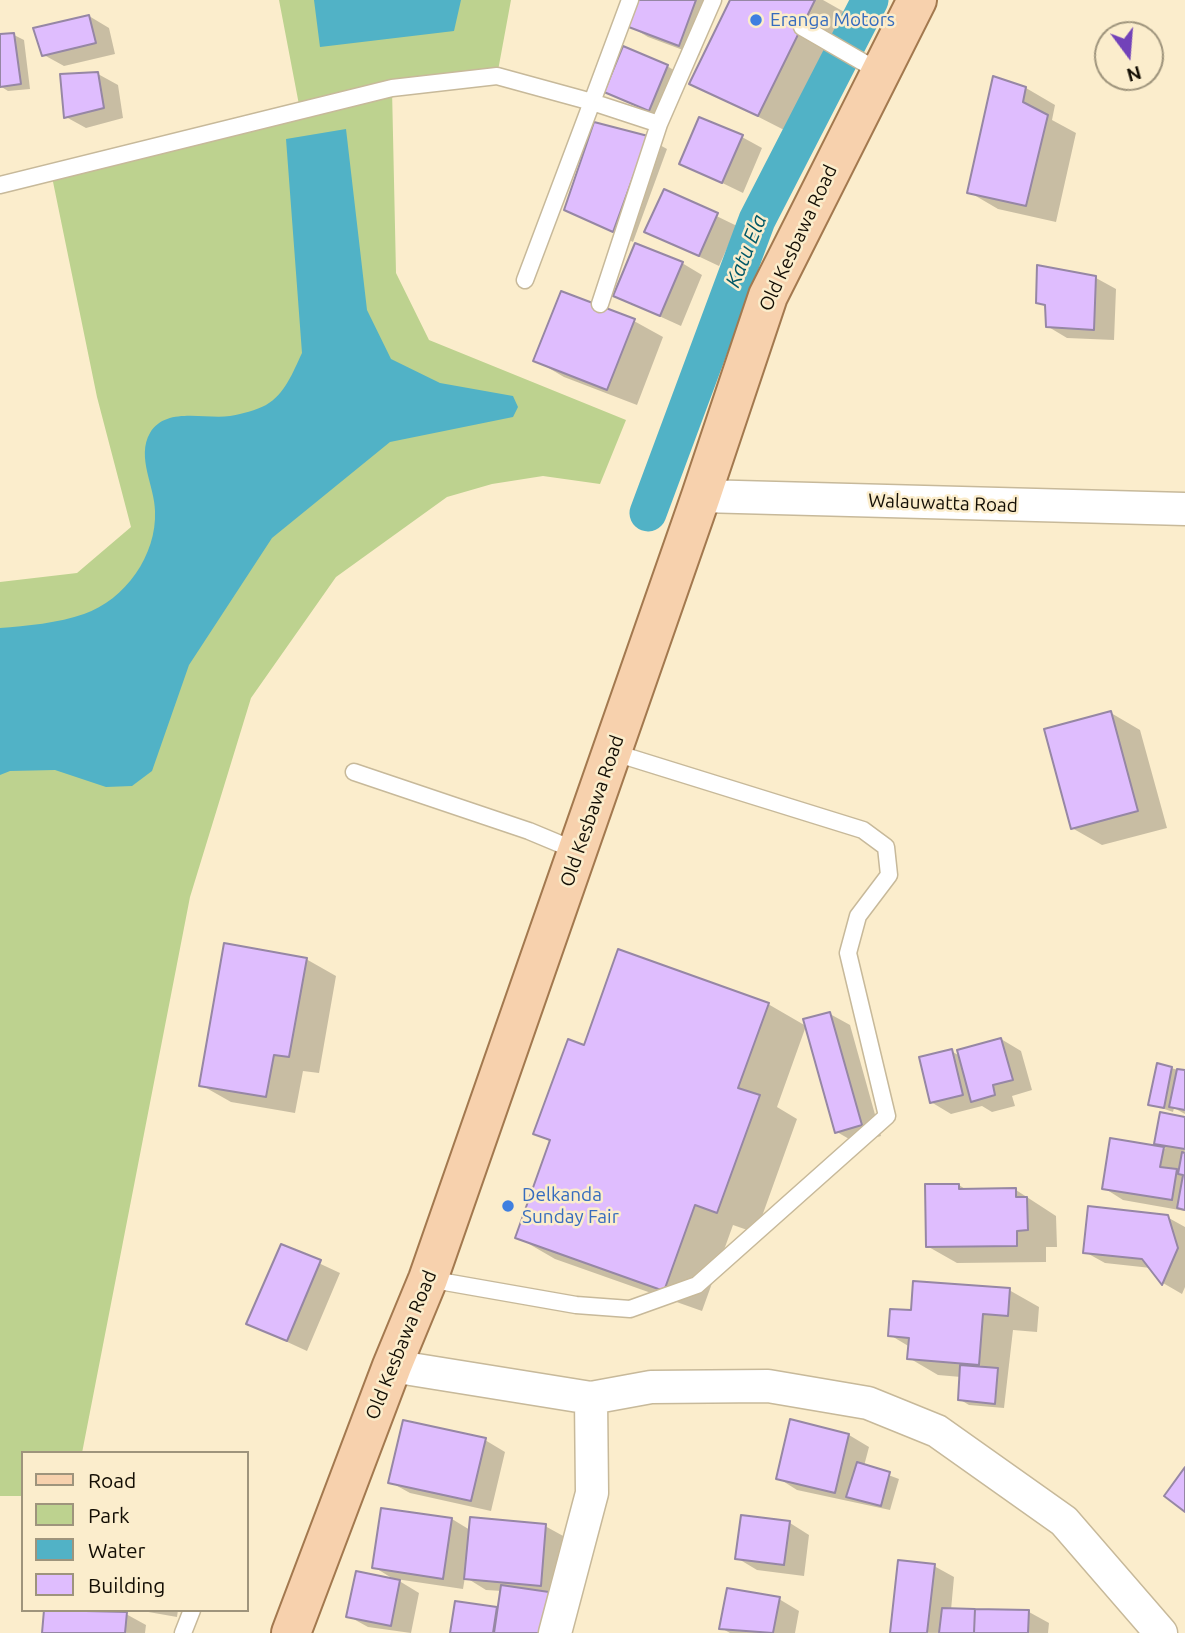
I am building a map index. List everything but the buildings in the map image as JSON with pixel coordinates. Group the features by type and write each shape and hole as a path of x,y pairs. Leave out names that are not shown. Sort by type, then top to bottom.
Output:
{"main road":[{"name":"Old Kesbawa Road","path":"291,1633 392,1366 428,1279 768,296 917,0"}],"street":[{"name":"Walauwatta Road","path":"701,496 1185,509"},
{"path":"392,1366 591,1398 651,1387 768,1386 868,1403 937,1431 1064,1521 1161,1633"},
{"path":"555,1633 592,1493 591,1398"}],"lane":[{"path":"525,280 630,0"},
{"path":"600,304 659,124 713,0"},
{"path":"802,27 880,72"},
{"path":"0,185 392,88 498,76 659,124"},
{"path":"428,1279 576,1304 630,1309 697,1285 887,1116 848,953 858,916 889,875 886,847 863,830 612,752"},
{"path":"354,772 529,831 577,851"},
{"path":"183,1633 191,1612"}],"green space":[{"path":"279,0 511,0 497,76 392,89 396,273 429,340 626,420 600,484 543,476 492,484 447,497 336,577 251,698 190,897 82,1451 21,1451 21,1496 0,1496 0,582 77,573 131,527 97,397 51,172 300,110"}],"water":[{"path":"314,0 461,0 454,31 320,47"},
{"path":"346,129 367,310 391,359 440,383 513,396 518,407 513,417 390,442 272,538 189,665 152,771 132,786 106,787 55,770 10,771 0,775 0,628 53,622 84,614 113,598 136,574 151,544 154,527 154,502 145,452 150,433 157,425 176,417 220,417 249,412 266,405 283,389 302,353 286,139"}],"waterway":[{"name":"Katu Ela","path":"648,513 757,220 870,0"}],"place":[{"name":"Eranga Motors","path":"756,20"},
{"name":"Delkanda Sunday Fair","path":"508,1206"}]}
